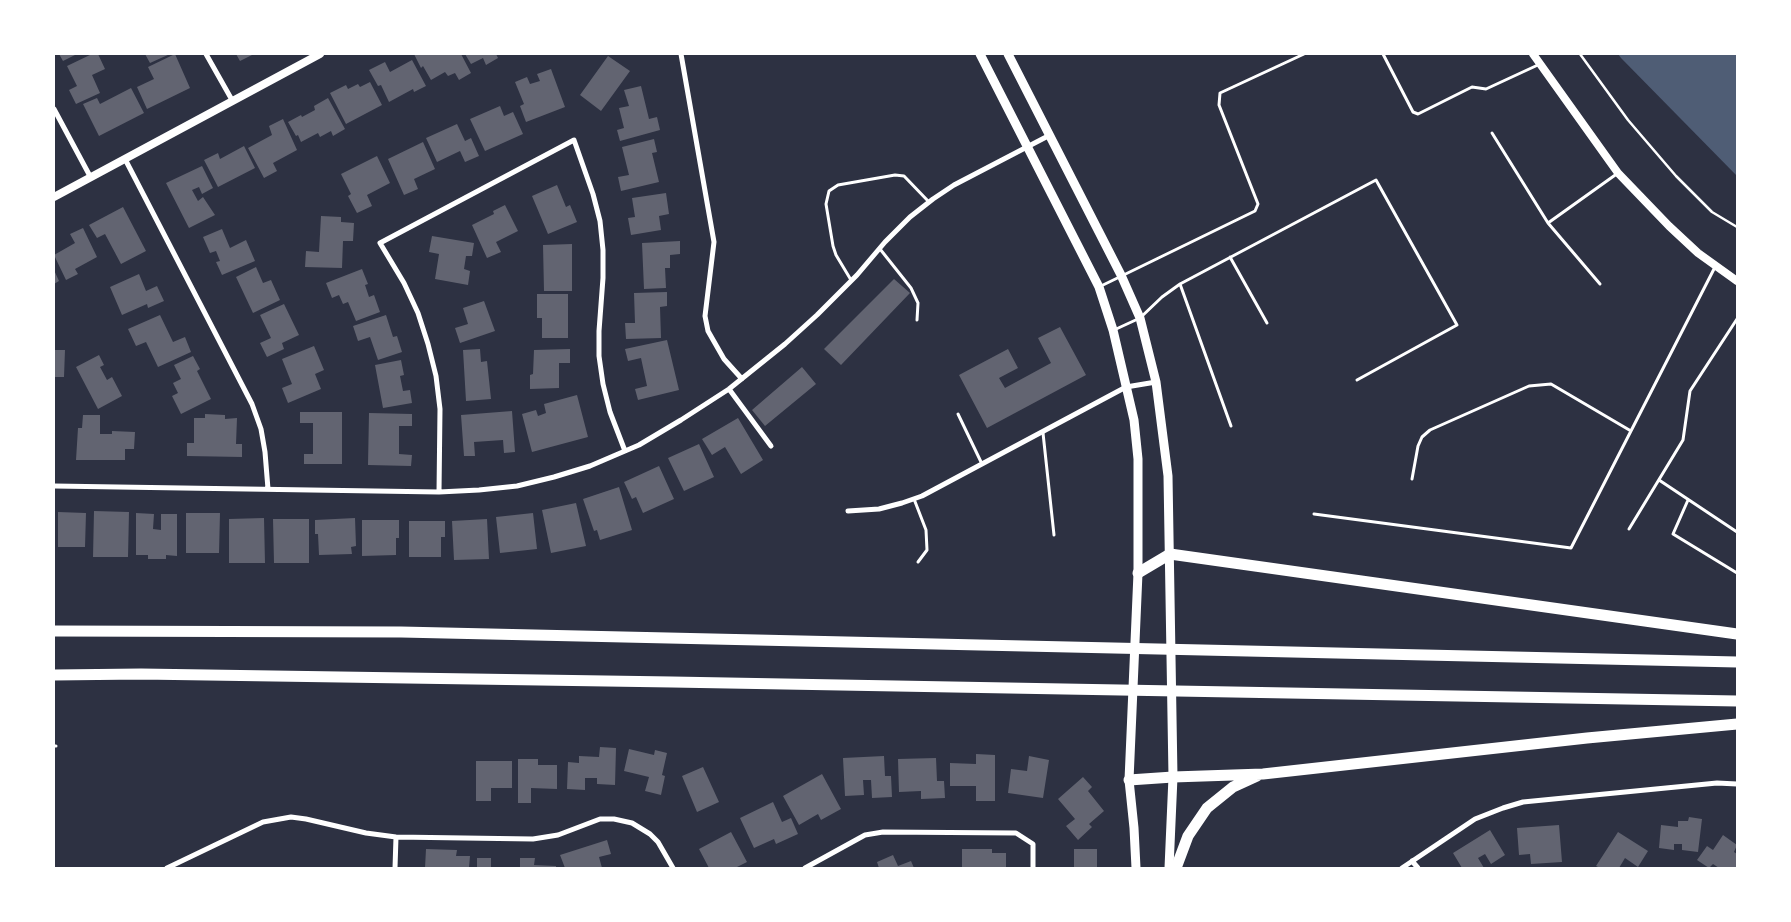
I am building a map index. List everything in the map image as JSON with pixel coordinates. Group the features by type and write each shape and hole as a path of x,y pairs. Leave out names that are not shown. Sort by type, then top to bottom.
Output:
{"highway":[{"path":"1138,573 1170,554 1737,634"},
{"path":"54,631 401,632 1737,662"},
{"path":"54,675 180,675 1737,701"},
{"path":"1129,780 1173,776 1263,774 1587,738 1737,724"},
{"path":"1176,868 1188,836 1207,808 1232,787 1263,774"}],"main road":[{"path":"980,54 1099,287 1113,330 1134,420 1138,459 1138,573 1129,780 1136,868"},
{"path":"1008,54 1121,275 1140,318 1156,382 1168,476 1173,776 1169,868"}],"street":[{"path":"206,54 232,100"},
{"path":"54,197 320,54"},
{"path":"680,54 714,242 705,316 708,331 724,360 742,379"},
{"path":"1533,54 1618,173 1698,253 1737,281"},
{"path":"54,109 91,178"},
{"path":"54,486 439,492 517,486 590,466 625,451 681,420 742,379 817,316 910,217 954,185 1051,135"},
{"path":"439,492 440,409 436,376 418,313 404,283 380,243 574,140 593,194 600,222 603,278 599,356 610,412 625,451"},
{"path":"125,159 252,404 261,430 268,489"},
{"path":"848,511 878,509 914,499 1043,433 1126,387 1156,382"},
{"path":"729,388 771,446"},
{"path":"1402,868 1475,819 1523,802 1717,783 1737,784"},
{"path":"167,868 262,822 291,817 366,833 396,836 534,839 558,835 600,820 614,819 632,823 650,834 658,842 673,868"},
{"path":"806,868 865,835 883,832 1016,833 1033,844 1033,868"},
{"path":"395,868 396,836"},
{"path":"1412,861 1418,868"}],"lane":[{"path":"1099,287 1255,211 1258,204 1219,105 1220,93 1304,54"},
{"path":"1383,54 1413,112 1418,114 1472,87 1486,89 1541,64"},
{"path":"1492,133 1548,223 1600,284"},
{"path":"1548,223 1618,173"},
{"path":"851,280 836,255 833,246 826,204 829,191 838,185 895,175 904,176 929,202"},
{"path":"1113,330 1140,318 1162,297 1180,284 1376,180 1457,325 1357,380"},
{"path":"879,248 911,288 918,303 917,320"},
{"path":"1230,258 1267,323"},
{"path":"1314,514 1571,548 1715,266"},
{"path":"1180,284 1231,426"},
{"path":"1629,529 1683,440 1690,391 1737,319"},
{"path":"1412,479 1418,446 1422,437 1430,430 1529,386 1551,384 1631,431"},
{"path":"958,414 983,464"},
{"path":"1043,433 1054,535"},
{"path":"1659,480 1737,532"},
{"path":"914,499 926,530 926,550 918,562"},
{"path":"1688,500 1673,534 1737,573"}],"path":[{"path":"1580,54 1628,120 1676,176 1712,212 1737,227"}],"water":[{"path":"1618,54 1737,54 1737,176 1621,58"}],"building":[{"path":"59,54 77,54 63,61"},
{"path":"92,54 98,54 105,69 92,75 100,93 76,104 69,90 77,86 67,66"},
{"path":"145,54 170,54 150,63"},
{"path":"175,54 190,88 147,109 137,87 154,79 148,67"},
{"path":"236,54 254,54 240,61"},
{"path":"414,54 461,54 471,73 459,80 455,73 448,76 445,72 431,80 423,66 421,68"},
{"path":"465,54 496,54 498,58 486,65 483,58 471,64"},
{"path":"608,56 630,71 601,111 580,95"},
{"path":"412,60 426,86 414,92 413,89 389,102 381,85 378,86 369,70 385,62 390,72"},
{"path":"551,69 565,107 526,122 520,106 524,104 515,82 527,77 530,84 540,81 537,74"},
{"path":"370,82 382,105 346,124 330,93 346,85 348,89 358,84 360,87"},
{"path":"641,86 649,119 657,117 660,130 620,141 617,130 624,128 619,108 629,106 624,90"},
{"path":"131,88 144,113 99,136 83,104 97,98 100,104"},
{"path":"328,98 345,129 333,136 331,131 320,137 318,133 301,142 288,122 315,110 314,106"},
{"path":"500,106 504,116 513,112 523,134 485,151 470,119"},
{"path":"283,119 297,150 273,163 277,171 264,178 248,148 272,135 269,126"},
{"path":"457,124 465,141 471,138 479,156 465,162 460,151 437,162 426,138"},
{"path":"654,139 657,152 652,153 659,182 621,191 618,177 629,175 622,147"},
{"path":"423,142 435,169 414,179 418,189 404,195 388,159"},
{"path":"244,146 255,168 218,187 204,160 218,153 220,159"},
{"path":"377,156 390,183 367,195 372,206 357,213 348,196 351,194 341,174"},
{"path":"202,166 213,188 202,194 199,187 192,190 198,201 203,197 215,215 189,228 166,183"},
{"path":"557,185 566,207 570,205 577,222 548,234 532,196"},
{"path":"666,193 669,214 659,216 661,230 631,235 628,218 635,217 632,198"},
{"path":"505,205 518,231 496,242 501,252 487,258 472,225 494,214 493,211"},
{"path":"123,207 146,251 121,264 105,234 97,238 89,225"},
{"path":"321,216 341,217 341,222 354,223 353,241 343,241 342,268 305,267 306,251 319,252"},
{"path":"83,228 97,257 75,269 78,274 66,280 54,255 75,243 70,234"},
{"path":"222,229 230,248 246,240 255,261 222,275 216,262 220,261 216,251 210,253 203,237"},
{"path":"432,236 474,243 472,256 466,256 464,269 470,271 468,285 435,279 439,254 429,252"},
{"path":"680,241 680,254 670,255 670,268 665,268 666,288 644,289 642,243"},
{"path":"572,244 572,291 544,291 543,245"},
{"path":"256,267 263,283 271,280 280,300 253,313 236,277"},
{"path":"362,269 368,284 365,285 369,297 374,295 380,312 356,321 348,302 343,304 339,295 332,298 326,283"},
{"path":"54,270 59,281 54,284"},
{"path":"139,274 146,291 157,286 164,301 148,308 147,304 122,315 110,287"},
{"path":"894,279 910,293 841,365 824,349"},
{"path":"667,292 667,306 660,307 661,338 626,339 625,323 635,323 634,293"},
{"path":"537,294 568,294 568,338 542,338 542,318 537,318"},
{"path":"484,301 495,331 460,343 455,328 468,324 463,308"},
{"path":"284,304 299,335 282,343 284,349 267,357 260,343 271,338 260,315"},
{"path":"160,315 173,342 185,337 191,352 158,367 146,342 136,346 128,329"},
{"path":"386,315 393,337 397,336 402,352 378,360 370,337 358,341 353,326"},
{"path":"1060,327 1086,375 987,428 959,375 1008,349 1018,368 999,378 1005,388 1051,363 1038,338"},
{"path":"667,340 679,390 638,400 635,389 647,386 641,358 628,361 625,349"},
{"path":"314,346 324,370 315,374 321,389 288,403 282,388 292,384 282,359"},
{"path":"480,349 481,362 487,361 491,399 466,401 463,350"},
{"path":"570,349 570,363 559,363 559,388 530,389 534,350"},
{"path":"54,350 65,350 64,377 54,377"},
{"path":"99,355 104,365 100,367 107,380 112,377 122,396 98,409 76,367"},
{"path":"193,356 200,369 197,371 211,399 181,414 172,396 178,393 173,383 181,379 174,365"},
{"path":"401,360 404,375 400,376 403,391 410,390 412,403 383,408 375,365"},
{"path":"802,367 816,384 765,426 752,410"},
{"path":"577,395 588,437 532,452 522,414 536,410 538,416 546,413 544,404"},
{"path":"512,411 515,452 504,453 503,440 474,442 475,456 464,456 461,415"},
{"path":"300,412 342,412 342,464 304,464 304,454 313,454 313,423 300,423"},
{"path":"369,413 412,414 412,426 399,426 399,454 412,455 411,466 368,465"},
{"path":"205,414 225,415 225,419 237,418 236,444 242,444 242,457 187,456 187,443 194,443 194,418 205,418"},
{"path":"83,415 100,415 100,434 112,434 112,431 135,432 134,449 125,449 125,460 76,460 78,428 82,428"},
{"path":"738,418 763,460 741,474 725,447 712,455 702,439"},
{"path":"699,444 714,477 684,491 668,458"},
{"path":"659,466 674,499 643,513 636,497 632,499 624,482"},
{"path":"619,487 632,530 600,540 597,530 594,531 583,499"},
{"path":"576,503 586,546 551,553 542,510"},
{"path":"94,511 129,512 128,557 93,557"},
{"path":"58,512 86,513 85,547 58,547"},
{"path":"136,513 154,514 153,529 161,530 161,514 177,514 177,556 166,555 166,559 148,559 148,555 136,555"},
{"path":"186,513 220,513 219,553 186,553"},
{"path":"533,513 537,549 500,553 496,517"},
{"path":"264,518 265,563 229,563 229,519"},
{"path":"355,518 356,546 351,547 352,554 319,555 318,534 315,534 315,520"},
{"path":"273,519 309,519 309,563 274,563"},
{"path":"487,519 489,559 454,560 452,521"},
{"path":"362,520 399,520 399,538 396,538 396,555 362,556"},
{"path":"409,521 445,521 445,537 441,537 441,557 409,557"},
{"path":"600,747 616,748 615,785 597,784 597,778 585,778 585,790 567,789 568,762 579,763 579,756 599,757"},
{"path":"629,749 654,755 655,750 667,753 662,775 665,776 661,795 645,791 649,777 624,771"},
{"path":"976,754 995,755 995,801 976,801 976,786 950,786 950,763 976,764"},
{"path":"884,756 885,776 891,776 892,797 872,798 871,780 863,780 864,795 845,796 843,758"},
{"path":"1029,756 1049,760 1043,798 1008,793 1011,769 1027,771"},
{"path":"936,758 937,781 944,781 945,798 921,799 921,791 899,792 898,759"},
{"path":"518,759 538,759 538,765 557,765 557,789 531,788 531,803 518,803"},
{"path":"476,761 512,761 512,788 491,788 491,801 476,801"},
{"path":"703,767 719,802 697,812 682,776"},
{"path":"822,774 841,809 821,820 818,814 799,825 783,796"},
{"path":"1083,777 1092,787 1088,791 1104,811 1089,824 1092,827 1078,840 1066,826 1075,819 1058,799"},
{"path":"773,802 782,822 791,818 798,834 776,844 774,839 754,848 740,818"},
{"path":"1689,817 1702,819 1698,852 1682,850 1682,844 1674,844 1674,850 1659,848 1661,825 1678,827 1678,821 1688,821"},
{"path":"1559,825 1562,862 1531,864 1530,854 1519,855 1517,828"},
{"path":"1490,830 1505,855 1491,864 1485,854 1478,858 1484,868 1462,868 1453,853"},
{"path":"731,832 747,862 735,868 709,868 699,849"},
{"path":"1618,832 1648,851 1638,867 1625,858 1619,868 1600,868 1596,866"},
{"path":"1723,835 1737,845 1734,852 1737,854 1737,868 1719,868 1713,864 1709,868 1697,860 1707,846 1713,850"},
{"path":"607,840 611,854 599,857 602,868 565,868 560,855"},
{"path":"426,849 457,850 456,856 470,856 469,868 425,868"},
{"path":"962,849 992,849 992,853 1006,853 1006,868 962,868"},
{"path":"1074,849 1097,849 1097,868 1074,868"},
{"path":"893,855 898,866 911,861 914,868 879,868 877,862"},
{"path":"477,858 491,858 491,868 477,868"},
{"path":"520,858 535,858 534,865 556,866 556,868 520,868"}]}
